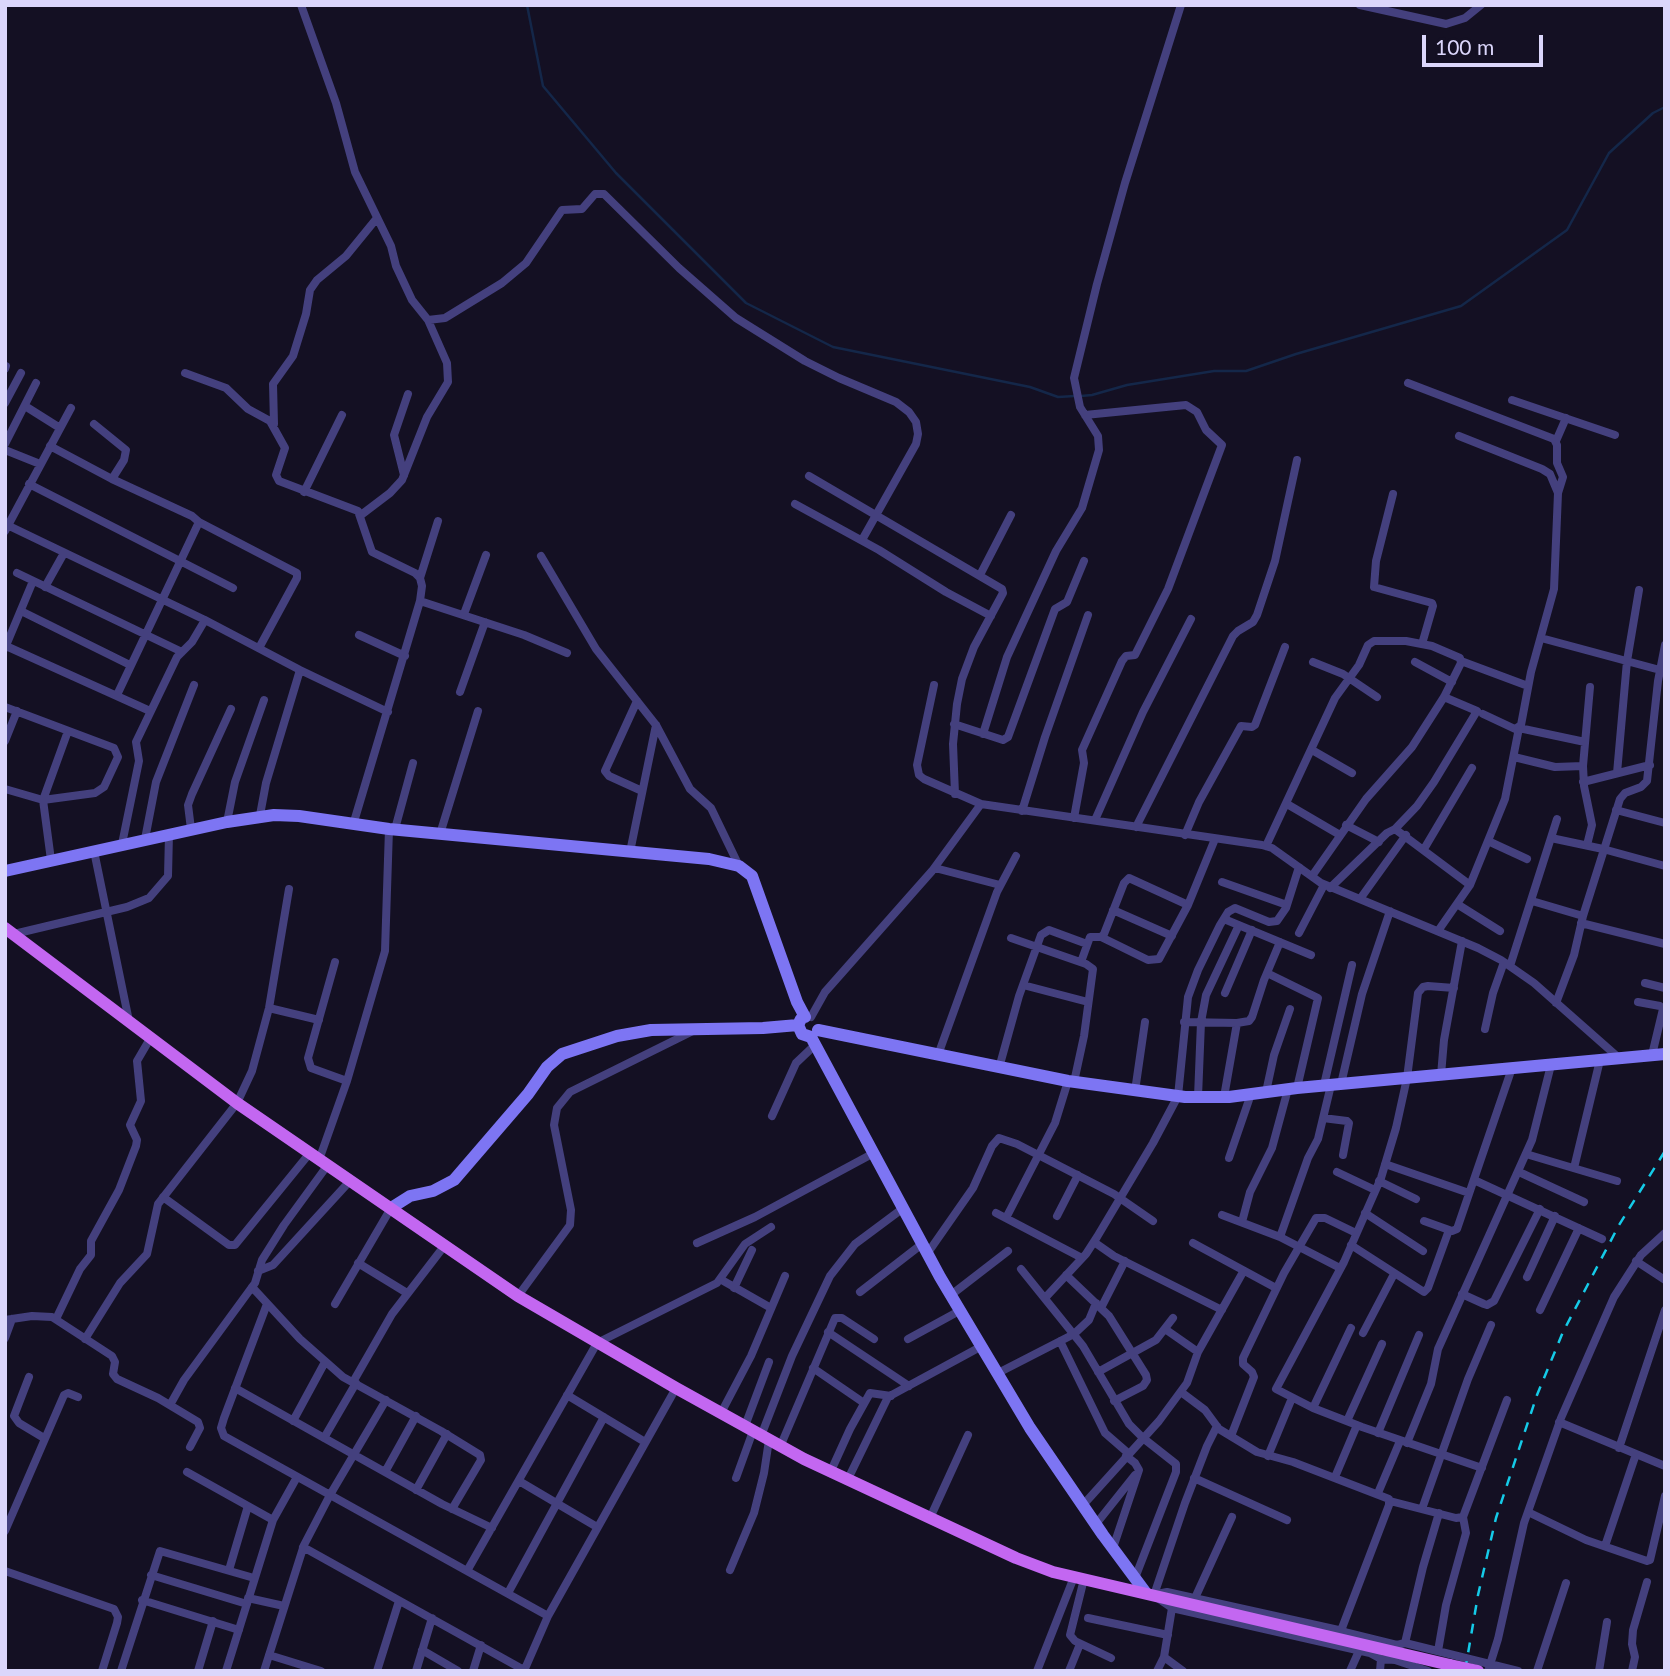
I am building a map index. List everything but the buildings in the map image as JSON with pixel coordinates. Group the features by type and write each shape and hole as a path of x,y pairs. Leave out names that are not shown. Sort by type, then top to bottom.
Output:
{"main road":[{"path":"10,931 237,1103 518,1296 676,1388 831,1473 1034,1565 1079,1578 1450,1665 1486,1669"}],"street":[{"path":"301,5 336,103 355,172 412,300 431,320 447,363 448,382 427,417 404,475 397,487 361,515"},
{"path":"983,734 1007,657 1056,551 1083,503 1099,450 1100,440 1083,411 1074,378 1125,183 1181,5"},
{"path":"1360,5 1446,24 1465,18 1480,5"},
{"path":"431,320 445,318 520,269 562,210 582,209 594,194 604,194 679,268 736,318 805,360 896,402 909,412 916,422 916,444 862,540"},
{"path":"353,825 405,656 422,586 415,573 372,552 361,515 355,508 282,484 277,478 285,448 274,424 273,384 293,356 306,314 310,290 317,280 346,256 377,218"},
{"path":"5,403 20,373"},
{"path":"185,373 226,388 247,408 274,424"},
{"path":"5,444 36,383"},
{"path":"1408,383 1506,419 1556,441"},
{"path":"404,475 394,435 408,394"},
{"path":"1512,400 1615,435"},
{"path":"1074,818 1084,763 1082,750 1122,661 1126,656 1135,655 1168,589 1222,444 1206,430 1197,412 1186,405 1083,411"},
{"path":"24,406 60,428"},
{"path":"71,408 6,527 205,620 388,712"},
{"path":"304,492 342,415"},
{"path":"1438,931 1470,885 1505,799 1528,687 1554,589 1558,493 1563,477 1557,463 1556,441 1566,418"},
{"path":"94,424 126,450 124,460 112,479"},
{"path":"1459,436 1542,469 1550,474 1558,493"},
{"path":"50,446 112,479 192,516 297,573 259,649"},
{"path":"5,450 40,464"},
{"path":"1136,827 1233,636 1253,622 1257,615 1275,561 1297,460"},
{"path":"809,476 1002,589 1003,593 974,647 962,679 954,724 955,794"},
{"path":"29,484 233,588"},
{"path":"1393,494 1376,561 1374,587 1432,603 1422,644"},
{"path":"795,504 991,616"},
{"path":"981,575 1011,515"},
{"path":"420,578 438,521"},
{"path":"117,695 199,522"},
{"path":"45,587 64,553"},
{"path":"464,614 486,555"},
{"path":"541,556 583,630 656,725 690,789 711,808 739,866"},
{"path":"954,724 1003,740 1008,737 1055,609 1066,604 1084,561"},
{"path":"17,573 182,652"},
{"path":"33,581 6,647 150,711"},
{"path":"1617,773 1627,661 1639,590"},
{"path":"420,601 464,614 567,653"},
{"path":"21,611 130,665"},
{"path":"1022,811 1088,615"},
{"path":"1095,820 1143,712 1191,619"},
{"path":"122,844 139,761 136,742 182,652 192,642 205,620"},
{"path":"460,692 485,622"},
{"path":"359,635 405,656"},
{"path":"1541,638 1660,670"},
{"path":"1266,846 1335,698 1359,665 1370,642 1406,641 1432,646 1461,661 1528,687"},
{"path":"1556,1003 1574,955 1582,920 1621,796 1645,785 1650,765 1665,645"},
{"path":"1185,835 1199,802 1241,726 1255,725 1285,647"},
{"path":"1312,877 1346,825 1412,747 1444,697 1461,661"},
{"path":"1313,662 1349,677 1377,697"},
{"path":"1415,662 1452,682"},
{"path":"260,815 266,783 300,670"},
{"path":"145,839 156,782 194,685"},
{"path":"934,685 917,770 924,779 981,804 1266,846 1327,886 1462,941 1507,964 1619,1058"},
{"path":"1587,845 1592,825 1583,782 1583,766 1590,687"},
{"path":"1299,933 1327,886 1395,829 1417,806 1434,782 1477,711 1444,697"},
{"path":"227,822 235,782 264,700"},
{"path":"637,701 605,771 609,776 642,792"},
{"path":"5,707 114,748 117,752 117,762 100,790 90,794 43,800 5,789"},
{"path":"191,829 188,805 231,709"},
{"path":"5,741 17,711"},
{"path":"440,834 478,711"},
{"path":"1483,714 1516,729 1585,742"},
{"path":"630,852 656,725"},
{"path":"1653,730 1665,731"},
{"path":"51,860 43,800 68,731"},
{"path":"1312,750 1352,773"},
{"path":"1514,757 1555,767 1583,766"},
{"path":"170,1405 184,1380 252,1287 262,1260 318,1160 347,1081 385,951 392,829 413,763"},
{"path":"1583,782 1650,765"},
{"path":"1424,849 1472,768"},
{"path":"981,804 935,868 825,992 805,1020 802,1034 938,1055 1071,1082 1178,1096 1224,1097 1292,1088 1658,1055 1663,1009 1638,1002"},
{"path":"1287,804 1340,835"},
{"path":"1616,810 1665,823"},
{"path":"5,871 260,815 299,816 353,825 709,859 739,866 752,876 805,1020"},
{"path":"1485,1029 1493,993 1532,901 1557,819"},
{"path":"1346,825 1379,842"},
{"path":"1395,829 1470,885"},
{"path":"10,931 107,912 149,898 163,884 169,868 169,834"},
{"path":"1360,899 1406,835"},
{"path":"1551,838 1665,866"},
{"path":"1081,962 1093,935 1153,961 1161,957 1188,905 1215,839"},
{"path":"1488,841 1527,859"},
{"path":"94,851 129,1021"},
{"path":"938,1055 1000,885 1016,856"},
{"path":"1045,1298 1094,1242 1178,1096 1188,997 1198,970 1224,919 1231,909 1235,908 1274,922 1280,919 1299,867"},
{"path":"935,868 1000,885"},
{"path":"1101,937 1124,883 1129,878 1188,905"},
{"path":"1222,882 1287,905"},
{"path":"85,1339 120,1283 147,1254 155,1213 163,1197 237,1103 258,1053 269,1008 289,889"},
{"path":"1532,901 1582,920 1665,944"},
{"path":"1457,904 1500,931"},
{"path":"1113,910 1172,936"},
{"path":"1280,1237 1308,1158 1318,1139 1332,1085 1390,911"},
{"path":"1224,919 1311,955"},
{"path":"1198,1097 1201,1022 1206,996 1239,925"},
{"path":"999,1068 1023,985 1041,935 1046,930 1087,944"},
{"path":"1225,993 1252,930"},
{"path":"1006,1218 1055,1123 1071,1082 1093,969 1081,962 1011,938"},
{"path":"1441,1075 1444,1040 1462,941"},
{"path":"1184,1022 1249,1021 1280,942"},
{"path":"335,962 308,1058 311,1068 347,1081"},
{"path":"1332,1085 1352,965"},
{"path":"1242,1222 1250,1192 1272,1148 1318,998 1267,973"},
{"path":"1645,983 1664,985"},
{"path":"1023,985 1088,1002"},
{"path":"1454,988 1428,986 1418,993 1407,1078 1379,1181 1340,1268 1276,1389 1347,1422 1482,1468"},
{"path":"269,1008 318,1020"},
{"path":"1266,1092 1277,1045 1290,1009"},
{"path":"335,1304 391,1208 410,1196 433,1191 454,1180 528,1094 547,1067 562,1054 617,1036 651,1030 763,1028 805,1020 818,1024 815,1037 796,1063 772,1116"},
{"path":"1135,1090 1145,1022"},
{"path":"1224,1097 1237,1023"},
{"path":"518,1296 566,1231 571,1217 554,1125 557,1108 570,1092 699,1028"},
{"path":"56,1319 80,1269 91,1255 91,1241 119,1190 136,1146 137,1140 130,1125 141,1101 136,1061 150,1037"},
{"path":"815,1037 902,1209 1030,1428 1113,1548 1150,1594 1172,1608 1359,1651 1402,1666 1428,1671"},
{"path":"1574,1168 1600,1060"},
{"path":"1378,1493 1435,1372 1437,1349 1526,1154 1538,1124 1551,1065"},
{"path":"1424,1222 1449,1230 1457,1229 1512,1068"},
{"path":"1229,1158 1251,1094"},
{"path":"1323,1118 1349,1123 1343,1155"},
{"path":"860,1292 925,1249 973,1188 995,1141 1003,1138 1078,1175 1153,1221"},
{"path":"697,1243 755,1217 872,1154"},
{"path":"1526,1154 1617,1181"},
{"path":"163,1197 229,1245 235,1245 318,1160"},
{"path":"1385,1164 1469,1193"},
{"path":"1337,1172 1375,1190"},
{"path":"1518,1172 1584,1202"},
{"path":"1057,1216 1078,1175"},
{"path":"1474,1180 1602,1239"},
{"path":"1379,1181 1416,1199"},
{"path":"258,1271 273,1265 349,1182"},
{"path":"761,1436 792,1356 830,1276 855,1244 902,1209"},
{"path":"1462,1294 1487,1305 1494,1301 1541,1209"},
{"path":"996,1213 1082,1258"},
{"path":"1365,1213 1423,1251"},
{"path":"1222,1215 1280,1237 1340,1268"},
{"path":"1231,1436 1254,1377 1243,1364 1243,1357 1276,1288 1318,1216 1356,1233"},
{"path":"1527,1277 1555,1216"},
{"path":"467,1571 597,1343 720,1279 745,1244 771,1227"},
{"path":"1540,1310 1579,1228"},
{"path":"1351,1245 1421,1291 1426,1291 1449,1230"},
{"path":"1486,1669 1528,1513 1559,1422 1614,1297 1636,1261 1665,1233"},
{"path":"1094,1242 1125,1261 1222,1310"},
{"path":"1193,1242 1276,1288"},
{"path":"324,1438 392,1314 445,1245"},
{"path":"734,1289 752,1250"},
{"path":"951,1295 1007,1251"},
{"path":"998,1373 1074,1334 1089,1320 1125,1261"},
{"path":"1636,1261 1665,1280"},
{"path":"358,1263 407,1293"},
{"path":"1021,1269 1074,1334 1129,1423 1177,1468 1135,1578"},
{"path":"1083,1505 1181,1392 1190,1378 1198,1352 1243,1272"},
{"path":"1363,1333 1394,1274"},
{"path":"1066,1275 1112,1320 1146,1375 1146,1382 1114,1401"},
{"path":"721,1413 751,1356 785,1276"},
{"path":"720,1279 771,1308"},
{"path":"252,1287 325,1362 354,1383 447,1434 481,1457 453,1509"},
{"path":"267,1304 224,1419 222,1433 548,1616"},
{"path":"908,1339 961,1310"},
{"path":"1619,1448 1665,1310"},
{"path":"5,1338 9,1319 32,1316 56,1319 114,1359 113,1374 117,1378 200,1424 190,1447"},
{"path":"736,1478 761,1436 813,1368 832,1323 838,1317 874,1339"},
{"path":"1098,1372 1156,1340 1173,1318"},
{"path":"1422,1508 1468,1379 1491,1325"},
{"path":"1313,1408 1351,1328"},
{"path":"1164,1329 1198,1352"},
{"path":"828,1332 909,1386"},
{"path":"1378,1433 1419,1335"},
{"path":"1060,1341 1105,1433 1139,1467 1113,1548"},
{"path":"1347,1422 1382,1344"},
{"path":"847,1481 886,1400 891,1395 982,1346"},
{"path":"293,1421 325,1362"},
{"path":"730,1570 754,1513 764,1473 761,1436 769,1362"},
{"path":"813,1368 864,1404"},
{"path":"29,1377 14,1416 19,1423 44,1438"},
{"path":"235,1388 416,1490 492,1528"},
{"path":"303,1547 524,1670 548,1616 676,1388"},
{"path":"831,1473 864,1404 873,1392 891,1395"},
{"path":"1181,1392 1205,1410 1217,1426 1268,1456 1293,1462 1378,1493 1390,1502 1463,1517"},
{"path":"5,1531 64,1395 68,1393 78,1397"},
{"path":"567,1395 645,1442"},
{"path":"1268,1456 1292,1398"},
{"path":"264,1671 303,1547 386,1400"},
{"path":"1438,1651 1466,1533 1463,1517 1507,1400"},
{"path":"385,1472 416,1416"},
{"path":"508,1593 604,1417"},
{"path":"1559,1422 1665,1466"},
{"path":"1335,1477 1357,1425"},
{"path":"1150,1594 1194,1478 1217,1426"},
{"path":"416,1490 447,1434"},
{"path":"930,1518 968,1435"},
{"path":"1605,1546 1636,1454"},
{"path":"1096,1524 1139,1470"},
{"path":"187,1472 273,1520"},
{"path":"226,1671 273,1520 297,1476"},
{"path":"1194,1478 1287,1520"},
{"path":"519,1480 597,1527"},
{"path":"1528,1513 1647,1562 1661,1525 1665,1496"},
{"path":"1343,1632 1390,1502"},
{"path":"229,1570 248,1506"},
{"path":"1405,1643 1439,1513"},
{"path":"1195,1598 1232,1517"},
{"path":"121,1671 150,1575 158,1553 162,1550 254,1578"},
{"path":"5,1571 114,1609 118,1618 102,1671"},
{"path":"150,1575 248,1601 284,1606"},
{"path":"1079,1578 1070,1635 1080,1644 1111,1658"},
{"path":"1037,1671 1079,1578"},
{"path":"1632,1671 1635,1657 1633,1630 1647,1582"},
{"path":"1537,1671 1566,1583"},
{"path":"1150,1594 1167,1592 1397,1645 1405,1643 1438,1651 1486,1669 1518,1671"},
{"path":"142,1600 239,1630"},
{"path":"377,1671 399,1601"},
{"path":"1157,1671 1164,1657 1172,1608"},
{"path":"416,1671 432,1618"},
{"path":"1088,1618 1168,1634"},
{"path":"198,1671 213,1621"},
{"path":"1599,1671 1607,1622"},
{"path":"1069,1671 1080,1644"},
{"path":"473,1671 481,1645"},
{"path":"422,1650 446,1668 458,1671"},
{"path":"1350,1671 1359,1651"},
{"path":"269,1655 306,1669 320,1671"},
{"path":"1164,1657 1183,1671"},
{"path":"1380,1671 1381,1658"}],"waterway":[{"path":"527,5 543,86 616,173 746,303 833,347 1030,387 1058,397 1075,396"},
{"path":"1081,396 1127,385 1214,371 1246,371 1461,306 1567,230 1609,153 1653,113 1665,107"}],"railway":[{"path":"1465,1671 1478,1595 1496,1518 1537,1395 1563,1332 1619,1225 1665,1151"}]}
